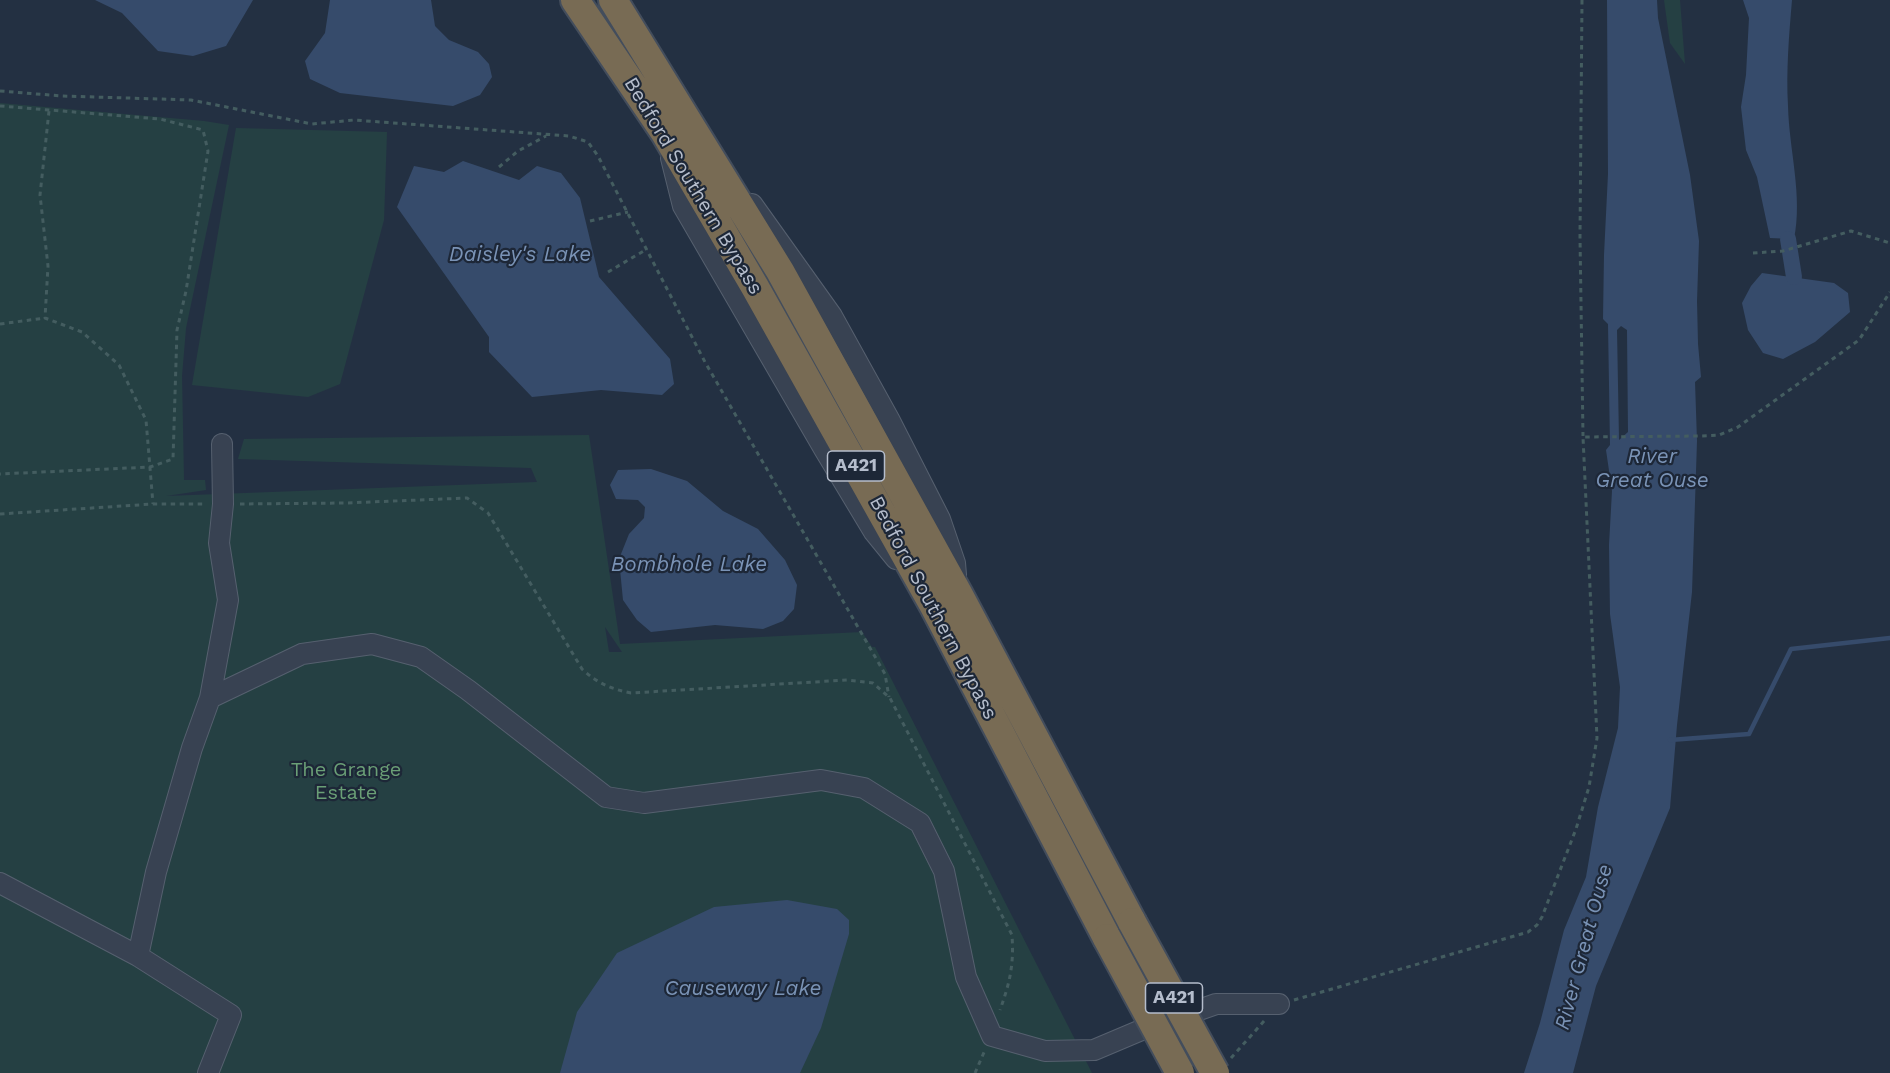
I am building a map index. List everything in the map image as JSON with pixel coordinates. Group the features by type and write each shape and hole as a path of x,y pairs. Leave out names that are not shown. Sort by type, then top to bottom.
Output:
{"highway":[{"name":"Bedford Southern Bypass","path":"613,0 780,271 947,602 1107,938 1180,1073"},
{"name":"Bedford Southern Bypass","path":"578,4 664,133 947,602 1132,922 1222,1066"}],"lane":[{"path":"138,956 156,872 192,748 210,698 228,600 219,543 222,504 222,444"},
{"path":"210,698 302,654 372,644 421,657 468,690 606,796 644,802 822,780 864,788 920,823 944,871 966,976 992,1036 1045,1051 1094,1050 1216,1004 1279,1004"},
{"path":"0,883 138,956 231,1015 208,1073"}],"path":[{"path":"1222,1066 1279,1004 1528,932 1537,925 1542,917 1576,830 1589,787 1597,738 1583,437 1580,237 1582,0"},
{"path":"0,91 62,96 192,99 312,124 354,120 569,136 588,142 628,212 705,362 885,674 890,698 1012,935 1014,959 1009,984 992,1036 975,1073"},
{"path":"0,106 160,119 203,130 208,151 186,291 177,330 173,459 150,467 0,474"},
{"path":"45,318 48,266 40,195 49,111"},
{"path":"499,167 518,151 548,135"},
{"path":"590,220 628,212"},
{"path":"1753,254 1783,251 1851,231 1890,243"},
{"path":"608,272 647,249"},
{"path":"1583,437 1719,435 1738,427 1858,340 1890,292"},
{"path":"0,324 45,318 82,332 118,365 146,420 153,504"},
{"path":"0,514 153,504 346,503 467,498 488,513 582,669 601,684 631,693 848,680 873,683 890,698"}],"green space":[{"path":"1664,0 1680,0 1685,64 1670,43"},
{"name":"The Grange Estate","path":"0,103 229,125 186,328 182,376 184,480 205,480 206,490 166,496 537,482 531,468 238,459 244,439 589,435 620,644 862,632 872,647 875,647 1092,1073 0,1073","holes":["605,627 622,652 609,652"]},
{"path":"236,128 387,132 384,220 340,384 308,397 192,385"}],"water":[{"path":"95,0 253,0 226,46 193,56 158,51 122,13"},
{"path":"330,0 431,0 435,26 449,40 478,52 489,64 492,77 480,95 453,106 340,93 310,79 305,61 325,33"},
{"name":"River Great Ouse","path":"1607,0 1657,0 1658,18 1690,175 1699,241 1697,301 1701,377 1695,382 1697,441 1692,592 1670,808 1596,986 1573,1073 1524,1073 1540,1023 1564,930 1586,877 1598,807 1618,728 1620,687 1610,614 1609,545 1612,491 1606,450 1610,445 1608,324 1603,319 1608,174","holes":["1621,326 1627,330 1628,432 1619,440 1617,330"]},
{"path":"1743,0 1792,0 1787,80 1797,206 1794,239 1770,238 1757,177 1746,150 1741,107 1746,75 1749,18"},
{"name":"Daisley's Lake","path":"463,161 519,180 537,166 561,173 580,198 599,277 670,359 674,384 662,395 601,390 532,397 489,352 489,337 397,207 414,166 444,172"},
{"path":"1762,273 1834,283 1848,293 1850,312 1815,342 1783,359 1763,353 1748,330 1742,303 1751,286"},
{"name":"Bombhole Lake","path":"651,469 687,481 723,511 758,529 785,560 797,585 794,609 783,621 763,629 715,625 651,632 637,620 623,600 619,559 629,534 644,518 645,507 638,500 616,499 610,485 618,470"},
{"name":"Causeway Lake","path":"787,900 837,909 849,920 849,934 821,1028 800,1073 560,1073 577,1012 617,953 714,907"}],"waterway":[{"path":"1788,239 1794,277"},
{"path":"1670,740 1749,734 1791,649 1890,638"}]}
